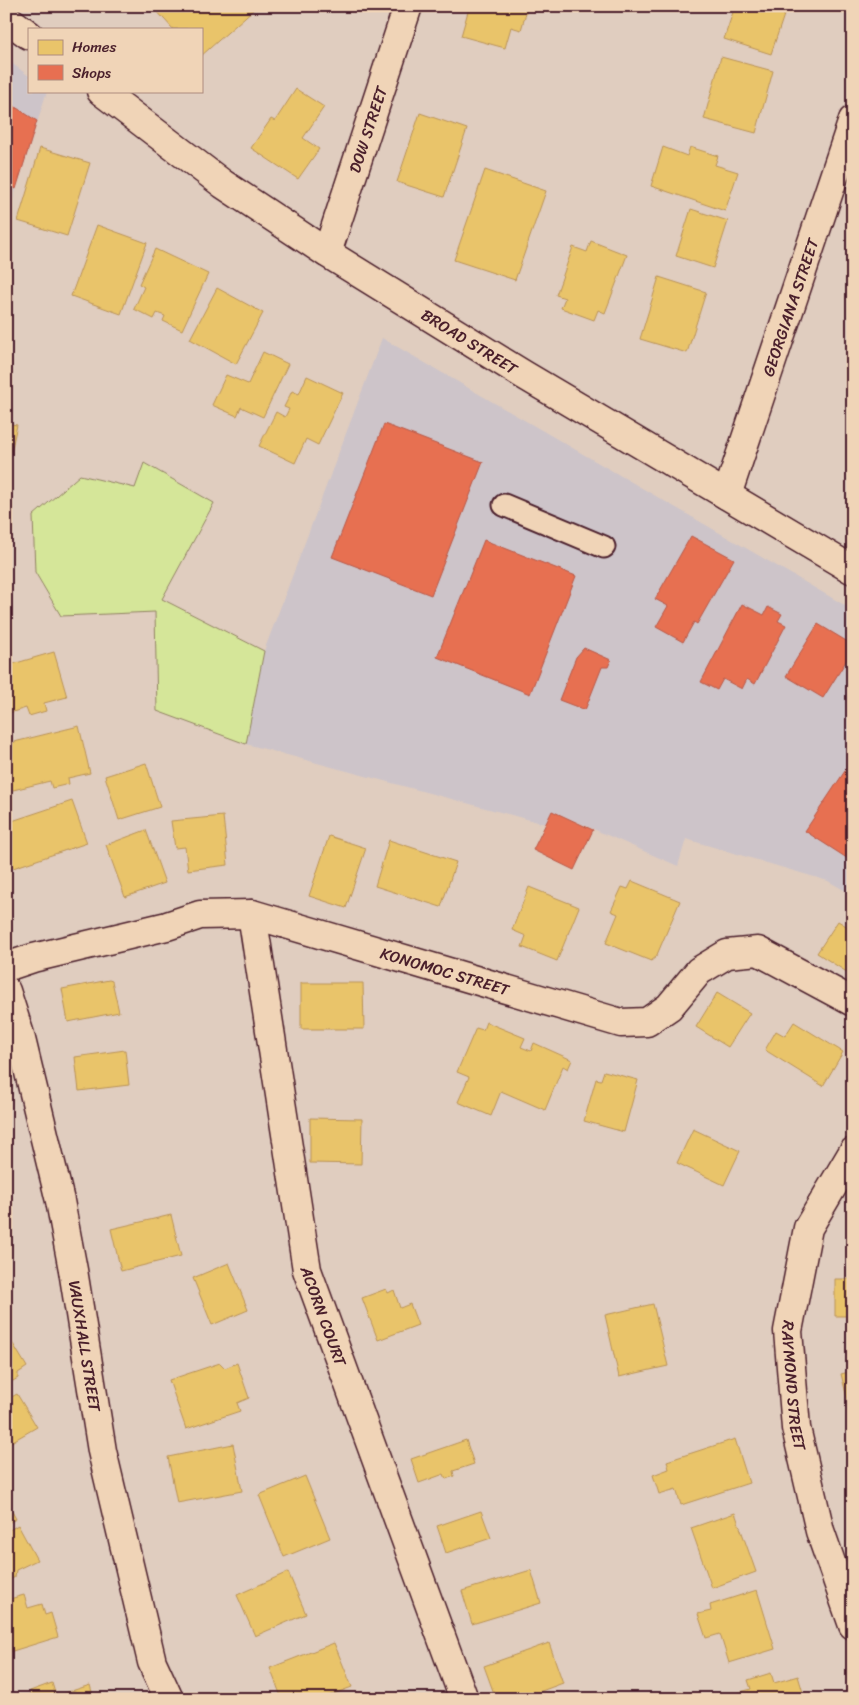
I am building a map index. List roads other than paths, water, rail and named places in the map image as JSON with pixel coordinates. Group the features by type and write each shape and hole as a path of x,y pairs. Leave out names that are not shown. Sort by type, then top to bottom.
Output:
{"street":[{"name":"DOW STREET","path":"327,253 408,6"},
{"path":"6,18 28,34"},
{"name":"BROAD STREET","path":"102,92 223,184 327,253 524,375 853,570"},
{"name":"GEORGIANA STREET","path":"727,495 853,120"},
{"name":"KONOMOC STREET","path":"6,967 33,958 167,926 200,915 252,914 622,1023 647,1022 669,1007 699,971 727,954 758,950 853,1002"},
{"name":"ACORN COURT","path":"252,914 307,1270 464,1699"},
{"name":"VAUXHALL STREET","path":"6,991 20,1035 60,1201 75,1279 102,1450 152,1662 169,1699"},
{"name":"RAYMOND STREET","path":"853,1152 808,1228 788,1331 796,1428 820,1531 853,1625"}],"lane":[{"path":"504,505 604,547"}]}
